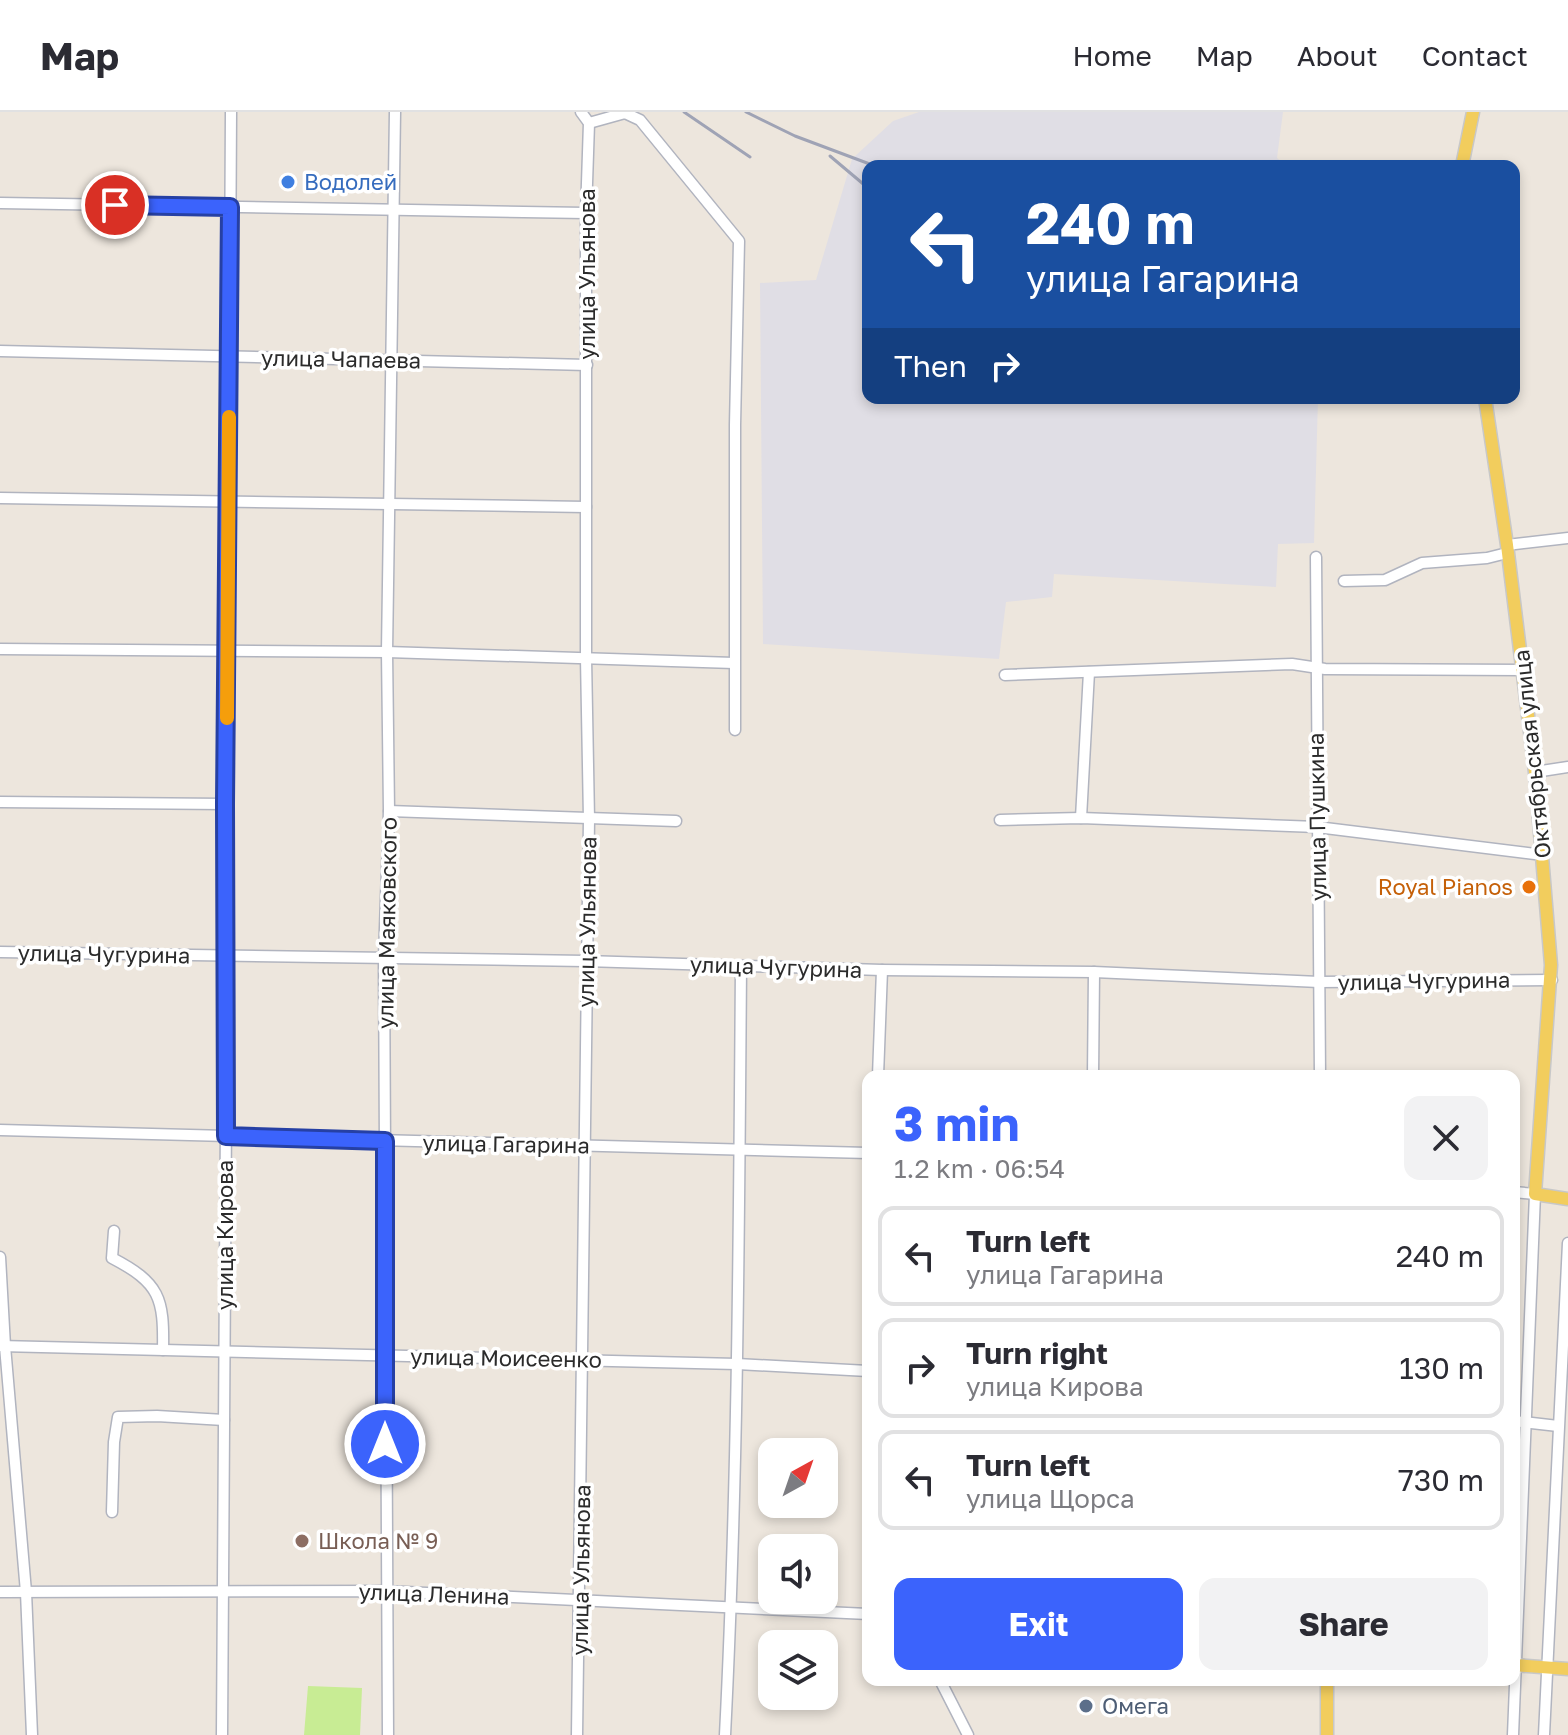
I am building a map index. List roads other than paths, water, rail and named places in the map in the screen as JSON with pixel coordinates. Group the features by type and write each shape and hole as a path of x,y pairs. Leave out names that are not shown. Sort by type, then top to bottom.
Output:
{"main road":[{"path":"1463,160 1473,112"},
{"name":"Октябрьская улица","path":"1486,404 1535,772 1552,980 1535,1194"},
{"path":"1535,1194 1568,1199"},
{"path":"1520,1665 1568,1669"},
{"path":"1327,1686 1327,1735"}],"street":[{"name":"улица Кирова","path":"222,1735 231,112"},
{"name":"улица Маяковского","path":"388,1735 384,957 389,811 387,652 395,112"},
{"path":"581,112 589,123 625,113 640,120 739,241 735,730"},
{"name":"улица Ульянова","path":"577,1735 589,819 586,213 589,123"},
{"path":"0,203 586,213"},
{"name":"улица Чапаева","path":"0,351 587,365"},
{"path":"0,498 586,507"},
{"path":"1344,581 1385,580 1422,563 1487,558 1507,549 1568,538"},
{"name":"улица Пушкина","path":"1316,557 1320,1070"},
{"path":"0,649 387,652 734,663"},
{"path":"1005,675 1292,664 1315,667 1523,670"},
{"path":"1081,818 1089,672"},
{"path":"1535,772 1568,767"},
{"path":"0,802 225,804"},
{"path":"389,811 676,821"},
{"path":"1000,820 1081,818 1317,827 1543,855"},
{"name":"улица Чугурина","path":"0,952 1094,972 1319,982 1552,980"},
{"path":"725,1735 737,1364 741,966"},
{"path":"878,1070 882,970"},
{"path":"1093,1070 1094,972"},
{"name":"улица Гагарина","path":"0,1130 862,1153"},
{"path":"1520,1193 1535,1194"},
{"name":"Октябрьская улица","path":"1520,1555 1535,1194"},
{"path":"114,1231 112,1258 133,1269 158,1296 163,1315 163,1350"},
{"path":"1544,1735 1568,1243"},
{"path":"0,1257 2,1346 26,1592 32,1735"},
{"name":"улица Моисеенко","path":"2,1346 737,1364 862,1371"},
{"path":"112,1512 114,1442 118,1417 224,1420"},
{"path":"1520,1422 1558,1426"},
{"path":"0,1462 15,1461"},
{"name":"улица Ленина","path":"0,1592 385,1591 862,1614"},
{"path":"943,1686 968,1735"},
{"name":"Октябрьская улица","path":"1513,1735 1514,1686"}],"railway":[{"path":"684,112 750,157"},
{"path":"746,112 795,136 862,161"},
{"path":"830,156 862,183"}],"place":[{"name":"Водолей","path":"288,182"},
{"name":"Royal Pianos","path":"1529,887"},
{"name":"Школа № 9","path":"302,1541"},
{"name":"Омега","path":"1086,1706"}]}
